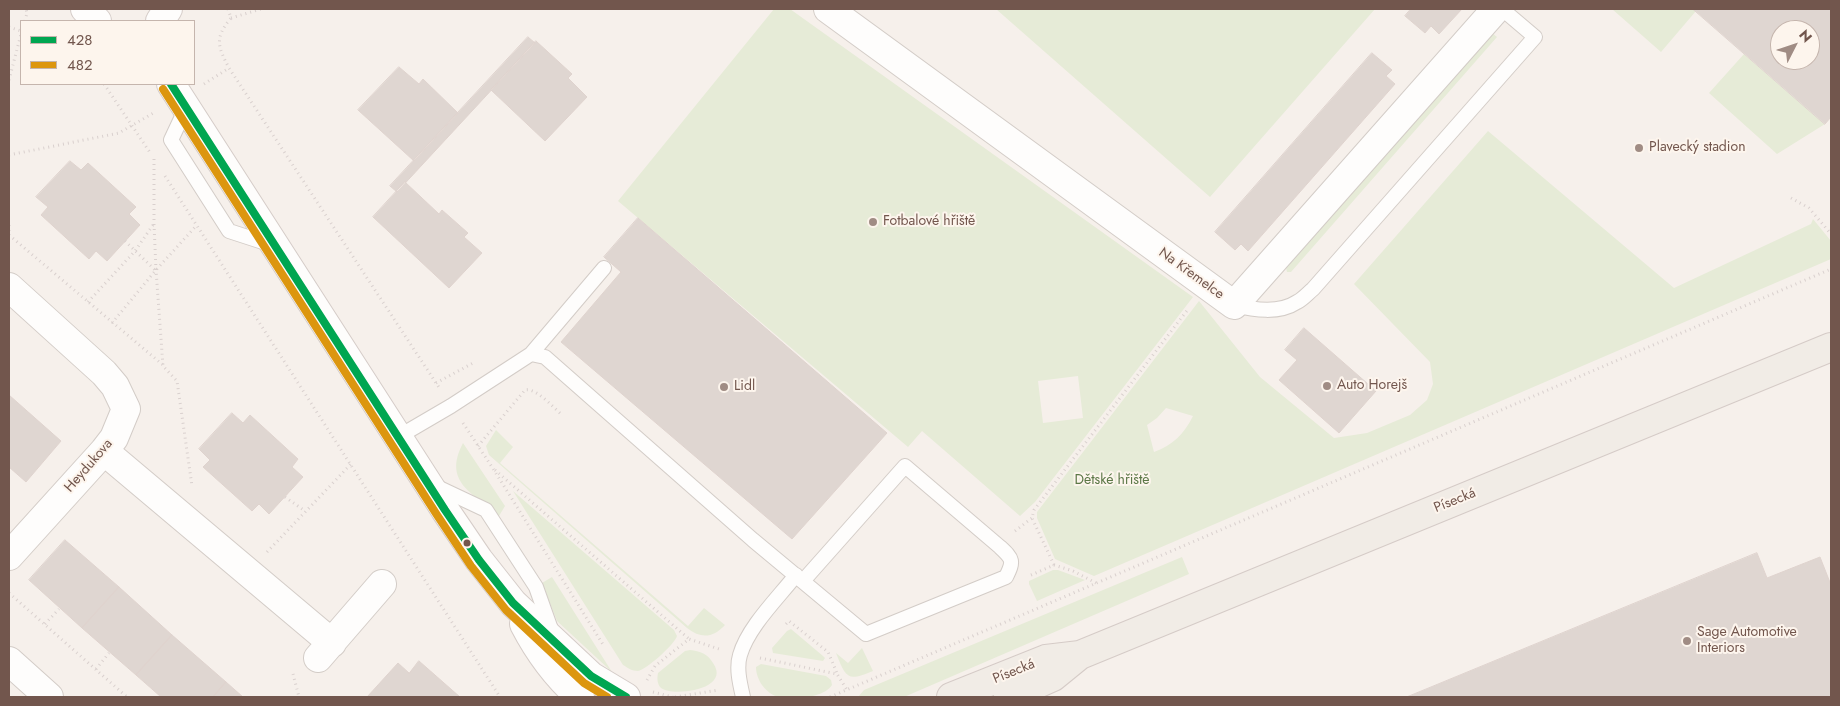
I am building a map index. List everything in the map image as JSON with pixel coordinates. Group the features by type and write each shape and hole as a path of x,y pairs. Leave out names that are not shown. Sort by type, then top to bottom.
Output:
{"main road":[{"name":"Písecká","path":"951,697 1046,659 1080,655 1831,347"},
{"name":"Písecká","path":"1008,697 1054,677 1080,655"}],"street":[{"path":"85,9 96,20"},
{"path":"161,20 168,9"},
{"name":"Na Křemelce","path":"828,9 1234,305 1496,9"},
{"path":"172,85 479,560 513,603 591,676 639,691"},
{"name":"Heydukova","path":"9,287 104,373 115,386 126,409 114,438 104,451 9,556"},
{"path":"104,451 248,573 325,651 382,584"},
{"path":"513,603 536,648 580,697"},
{"path":"9,661 49,697"}],"lane":[{"path":"1234,305 1254,310 1274,310 1296,303 1313,289 1535,37 1502,9"},
{"path":"398,437 451,406 531,354 604,268"},
{"path":"531,354 545,356 753,540 800,578 866,634 1006,577 1012,566 1010,556 905,466 800,578 758,621 740,654 738,669 743,697"},
{"path":"427,482 486,510 536,587 554,640"}],"path":[{"path":"228,9 231,18"},
{"path":"261,9 231,18 224,26 219,38 220,50 229,68 492,467 604,647"},
{"path":"9,80 20,36"},
{"path":"105,85 160,167"},
{"path":"9,155 118,133 133,126"},
{"path":"154,158 154,224 163,366"},
{"path":"165,176 500,697"},
{"path":"1791,198 1809,208 1831,234"},
{"path":"88,302 134,251 154,224"},
{"path":"9,225 9,235 163,366 177,381 198,530"},
{"path":"112,323 196,226"},
{"path":"125,242 156,270"},
{"path":"830,697 1831,269"},
{"path":"1054,566 1032,518 1034,510 1206,285"},
{"path":"478,446 524,390 529,388 561,414"},
{"path":"248,573 351,464"},
{"path":"492,467 689,638 719,649 740,654"},
{"path":"285,497 305,511"},
{"path":"1006,577 1022,579 1054,566 1074,571 1097,583"},
{"path":"9,593 127,697"},
{"path":"45,624 59,609"},
{"path":"782,628 789,621 828,652 837,674 847,690"},
{"path":"673,697 639,691 655,666 689,638"},
{"path":"720,657 719,649 724,642"},
{"path":"763,650 757,658 837,674"},
{"path":"96,669 110,653"}],"green space":[{"name":"Fotbalové hřiště","path":"774,9 790,9 1193,297 1035,502 1020,516 922,431 908,447 618,201","holes":["1078,376 1083,418 1043,423 1038,381"]},
{"path":"996,9 1375,9 1210,197"},
{"path":"1612,9 1693,9 1696,11 1661,52"},
{"path":"1492,33 1497,37 1291,272 1287,272 1286,268"},
{"path":"1744,54 1825,124 1777,154 1709,93"},
{"name":"Dětské hřiště","path":"1488,131 1674,288 1811,224 1813,219 1831,241 1831,259 1094,576 1055,559 1037,518 1037,512 1199,301 1260,377 1334,438 1367,433 1410,415 1427,400 1433,384 1430,362 1354,284","holes":["1166,408 1193,416 1177,438 1167,446 1154,452 1147,425"]},
{"path":"496,430 513,447 500,463 688,626 704,608 725,625 707,636 692,632 687,628 489,455 486,446"},
{"path":"463,443 505,506 499,516 471,493 459,478 456,468 457,457"},
{"path":"513,491 674,630 677,636 675,640 660,656 638,671 623,665"},
{"path":"1182,557 1189,574 904,697 858,697 864,690"},
{"path":"1053,570 1085,580 1037,601 1029,581"},
{"path":"552,577 612,672 557,621 542,583"},
{"path":"791,629 825,658 823,661 773,653 772,648"},
{"path":"862,648 873,671 858,676 849,676 842,668 836,653 848,663"},
{"path":"690,650 709,657 717,672 714,680 708,685 687,691 667,691 661,688 658,681 658,673 685,651"},
{"path":"761,664 826,676 831,680 832,685 822,693 808,697 779,697 766,690 760,681 756,667"}],"building":[{"path":"1411,9 1462,9 1439,34 1431,26 1425,33 1405,16"},
{"path":"1693,9 1831,9 1831,117 1825,124"},
{"path":"528,37 535,43 397,192 390,186"},
{"path":"536,41 572,74 568,78 587,97 545,141 491,90"},
{"path":"1372,53 1392,70 1386,76 1395,84 1248,251 1241,244 1235,250 1215,232"},
{"path":"399,67 419,84 423,79 458,113 414,161 358,110"},
{"path":"70,161 81,170 88,163 136,207 129,214 140,225 107,261 96,251 89,259 41,215 48,207 36,197"},
{"path":"405,182 439,214 442,210 468,233 464,237 482,253 449,288 373,217"},
{"name":"Lidl","path":"638,218 887,433 792,539 561,342 621,272 604,257"},
{"name":"Auto Horejš","path":"1304,328 1376,391 1339,433 1279,380 1297,360 1285,350"},
{"path":"9,395 61,441 26,482 9,467"},
{"path":"232,413 243,423 250,415 298,459 292,467 303,477 269,514 259,504 252,511 203,467 210,460 199,449"},
{"path":"65,540 119,587 82,628 29,580"},
{"name":"Sage Automotive Interiors","path":"1757,553 1767,578 1820,557 1831,585 1831,697 1407,697"},
{"path":"119,587 172,635 136,675 82,628"},
{"path":"172,635 226,682 213,697 161,697 136,675"},
{"path":"419,661 460,697 367,697 398,663 409,673"},
{"path":"226,682 243,697 213,697"}],"transit line":[{"name":"428","path":"172,85 479,560 513,603 591,676 626,697"},
{"name":"482","path":"163,89 471,566 506,610 584,683 607,697"}],"place":[{"name":"Plavecký stadion","path":"1639,148"},
{"name":"Fotbalové hřiště","path":"873,222"},
{"name":"Auto Horejš","path":"1327,386"},
{"name":"Lidl","path":"724,387"},
{"name":"Sage Automotive Interiors","path":"1687,641"}]}
